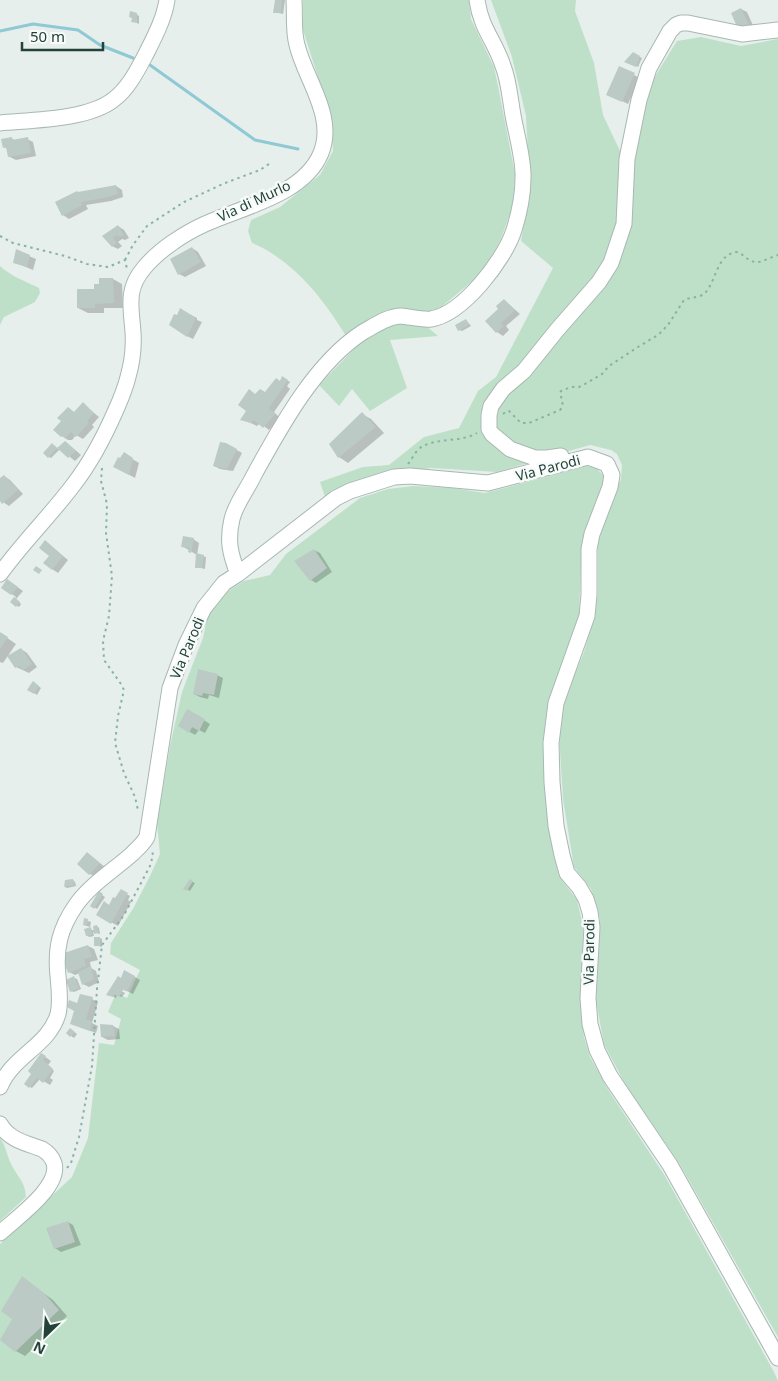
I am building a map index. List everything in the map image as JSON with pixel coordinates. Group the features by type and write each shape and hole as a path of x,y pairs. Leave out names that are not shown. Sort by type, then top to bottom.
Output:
{"street":[{"path":"0,123 72,116 111,102 128,85 144,58 162,18 167,0"},
{"name":"Via di Murlo","path":"132,288 144,267 178,239 205,224 282,192 300,180 317,160 323,146 325,130 320,106 302,64 296,42 294,0"},
{"path":"238,574 230,556 229,539 232,519 238,504 272,444 314,378 349,342 384,320 398,316 430,319 441,316 453,309 485,281 502,256 514,232 520,208 523,177 504,67 479,14 478,0"},
{"path":"588,457 581,453 535,458 522,455 510,449 492,434 488,424 491,406 503,388 524,371 557,330 600,282 611,263 624,224 627,159 639,100 649,68 670,31 681,23 742,34 778,30"},
{"path":"0,574 74,485 103,439 128,377 133,342 132,288"},
{"name":"Via Parodi","path":"144,842 149,828 170,688 186,645 204,608 224,583 336,498 350,491 394,477 410,476 488,483 588,457 598,459 606,464 612,475 610,488 592,534 589,549 590,595 587,616 556,703 551,744 556,817 562,855 567,873 579,887 586,899 590,912 592,927 588,998 590,1024 597,1050 610,1076 670,1165 778,1358"},
{"path":"0,1087 13,1065 47,1035 58,1014 60,994 57,946 69,916 87,892 144,842"},
{"path":"0,1124 3,1129 20,1142 45,1151 52,1158 55,1169 55,1176 50,1185 0,1233"}],"path":[{"path":"132,288 125,260 133,244 147,226 184,202 225,182 260,170 269,164"},
{"path":"0,236 13,243 65,256 87,264 108,266 125,260"},
{"path":"394,477 409,463 421,447 469,437 507,411 510,411 521,422 528,423 560,410 563,402 561,391 585,384 602,374 609,366 658,335 668,325 684,300 700,296 708,289 718,266 733,252 739,252 748,261 754,262 761,262 778,256"},
{"path":"102,461 101,481 107,504 106,533 112,576 109,616 103,641 104,660 124,690 118,716 115,743 124,773 135,797 139,815"},
{"path":"55,1176 70,1163 79,1137 92,1066 102,945 124,915 150,866 153,855 151,848 144,842"}],"green space":[{"path":"303,0 469,0 471,19 494,67 515,174 513,205 501,239 489,261 476,278 445,304 425,325 438,336 390,340 407,388 370,411 352,389 339,406 319,385 354,349 323,302 311,288 284,262 252,243 248,231 251,220 280,207 320,175 333,151 331,118 303,30"},
{"path":"491,0 576,0 575,11 594,63 603,115 621,153 634,147 654,78 677,41 701,37 741,46 778,39 778,1337 679,1163 624,1082 604,1044 596,1001 600,919 591,889 574,867 563,799 559,735 563,708 584,652 595,615 598,592 598,536 621,479 622,465 617,454 611,450 590,445 497,472 431,468 390,474 325,497 320,482 363,467 389,465 424,437 459,428 478,391 496,377 553,268 521,241 530,187 526,116 512,57"},
{"path":"0,266 14,276 39,288 40,293 35,302 4,317 0,325"},
{"path":"587,466 597,469 604,476 603,486 588,521 582,545 579,614 550,700 543,745 552,845 559,876 577,900 583,926 582,1016 584,1037 590,1057 609,1091 665,1176 778,1381 0,1381 0,1244 72,1177 88,1138 99,1043 114,1045 121,1019 108,1012 116,993 127,998 140,970 110,954 111,943 134,907 160,854 157,824 170,746 182,692 203,638 208,614 222,595 244,581 270,575 286,554 360,498 388,489 413,486 452,488 485,493"},
{"path":"0,1138 11,1164 23,1183 26,1197 0,1221"}],"building":[{"path":"275,0 282,0 281,13 273,13"},
{"path":"741,8 750,27 738,29 731,13"},
{"path":"130,11 137,13 137,23 131,22 132,18 129,17"},
{"path":"633,52 640,56 636,67 624,62"},
{"path":"619,66 635,73 622,102 606,95"},
{"path":"12,137 12,140 28,137 31,153 8,157 6,147 3,148 1,139"},
{"path":"116,185 118,194 81,202 82,205 62,216 55,202 77,191"},
{"path":"118,225 124,235 118,237 117,235 113,238 117,243 112,247 102,236"},
{"path":"192,247 201,262 178,275 170,259"},
{"path":"16,249 30,255 27,267 13,263"},
{"path":"99,278 113,278 114,303 95,304 95,308 77,308 77,289 94,289 94,284 99,284"},
{"path":"504,299 515,310 501,323 504,326 496,333 485,321 498,309 496,306"},
{"path":"180,308 196,318 187,337 169,325 174,314 177,315"},
{"path":"466,319 469,325 458,331 455,325"},
{"path":"282,376 288,380 269,408 275,414 263,428 254,420 251,423 240,420 246,411 238,405 249,389 255,394 260,389 265,392 276,378 280,381"},
{"path":"83,402 94,413 87,421 89,423 76,437 71,432 65,438 61,437 53,430 61,421 57,418 68,407 74,412"},
{"path":"362,412 376,427 338,458 329,444"},
{"path":"65,441 76,451 68,458 57,448"},
{"path":"220,442 237,449 227,469 213,466"},
{"path":"52,443 57,448 48,458 43,453"},
{"path":"124,452 133,458 129,475 113,467 118,457 120,458"},
{"path":"4,475 18,490 2,504 0,501 0,478"},
{"path":"183,536 194,538 191,553 188,552 189,548 181,547"},
{"path":"45,540 63,556 52,570 43,563 49,556 39,548"},
{"path":"314,549 327,568 310,581 294,561"},
{"path":"196,553 204,555 202,568 195,568"},
{"path":"36,566 42,570 39,574 33,570"},
{"path":"7,579 18,587 11,595 1,588"},
{"path":"14,597 20,602 16,607 10,602"},
{"path":"0,632 8,637 0,649"},
{"path":"21,648 32,664 23,670 19,666 15,668 7,656"},
{"path":"198,669 218,674 214,695 203,693 202,696 193,694"},
{"path":"33,681 39,686 34,694 27,690"},
{"path":"187,709 205,719 199,731 192,727 189,733 178,726"},
{"path":"87,852 100,863 89,875 77,864"},
{"path":"73,879 74,885 64,887 65,880"},
{"path":"190,879 193,881 187,891 183,889"},
{"path":"121,889 128,893 111,924 96,915 104,901 109,905 113,897 115,898"},
{"path":"99,891 103,894 94,909 90,906"},
{"path":"84,918 88,919 87,926 83,925"},
{"path":"97,925 98,933 94,934 93,926"},
{"path":"91,927 92,935 86,936 84,929"},
{"path":"94,937 100,937 100,946 94,946"},
{"path":"88,945 92,957 84,959 86,966 68,973 61,954"},
{"path":"91,966 94,979 82,985 78,972"},
{"path":"124,970 135,976 127,991 123,990 119,997 114,994 113,997 106,995 118,976 121,978"},
{"path":"74,976 79,988 70,992 66,980"},
{"path":"80,994 93,997 86,1019 92,1021 90,1031 70,1024 74,1011 67,1007 69,1000 77,1003"},
{"path":"100,1024 113,1025 115,1036 101,1037"},
{"path":"70,1028 75,1032 70,1037 66,1033"},
{"path":"41,1053 46,1056 43,1060 53,1069 43,1083 37,1078 29,1088 24,1084 31,1074 28,1071"},
{"path":"68,1221 75,1242 54,1249 46,1228"},
{"path":"22,1276 44,1293 59,1310 15,1352 0,1340 12,1319 1,1311"}],"waterway":[{"path":"0,31 33,24 78,30 100,45 133,58"},
{"path":"150,65 255,140 298,149"}]}
